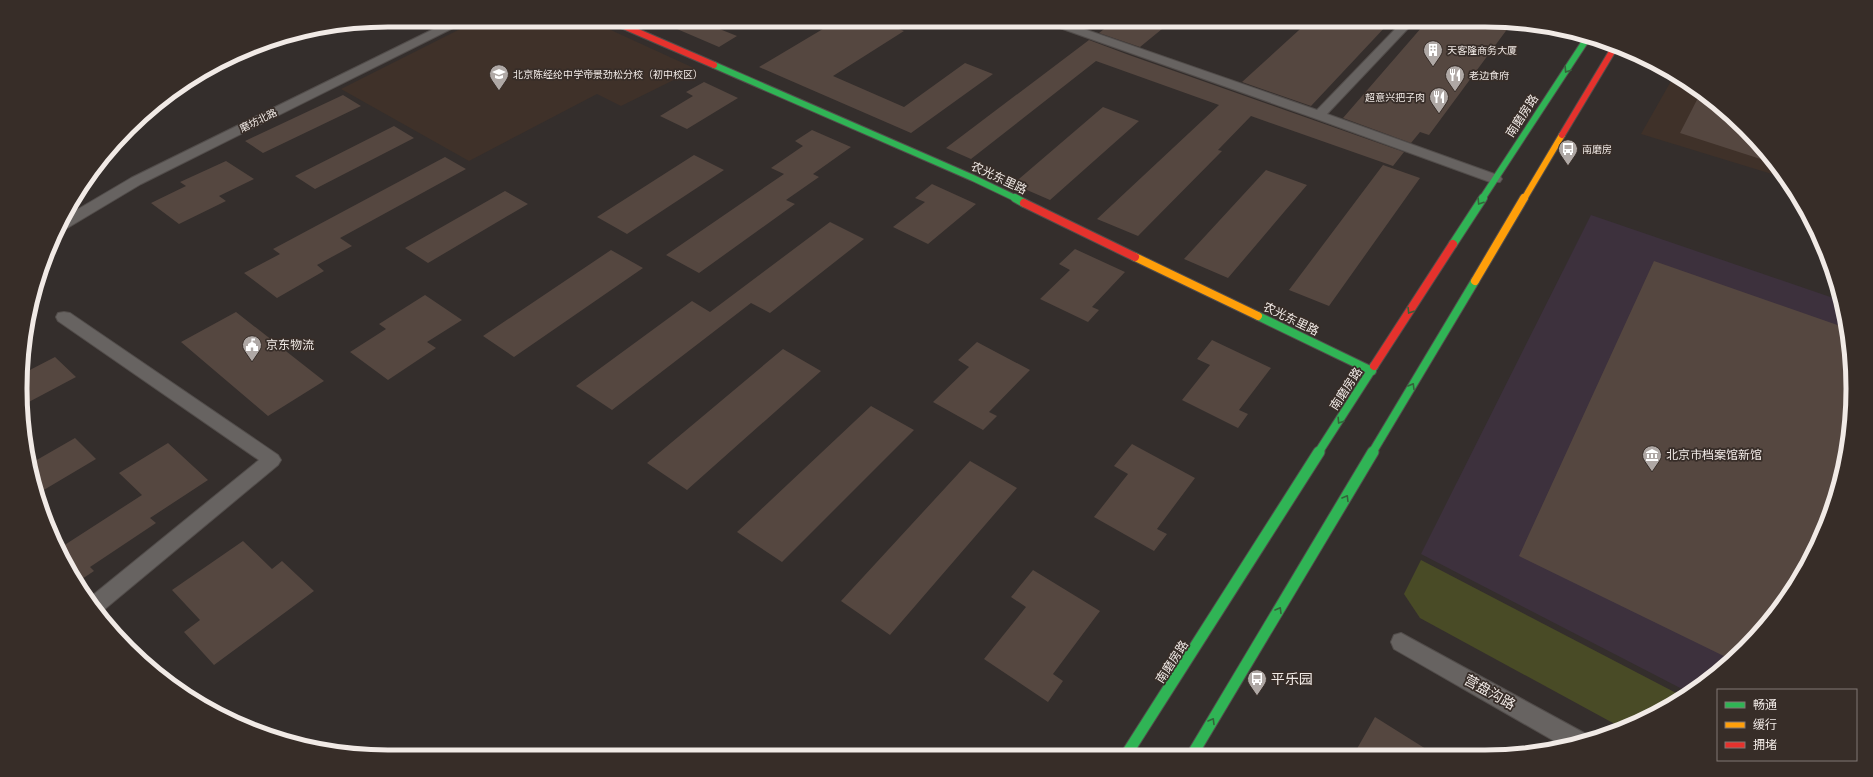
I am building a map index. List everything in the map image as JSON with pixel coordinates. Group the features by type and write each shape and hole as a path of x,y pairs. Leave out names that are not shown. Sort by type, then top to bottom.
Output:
{"main road":[{"name":"农光东里路","path":"626,27 973,178 1372,371"},
{"name":"南磨房路","path":"1129,750 1495,179 1585,41"},
{"path":"1195,750 1613,51"}],"street":[{"name":"磨坊北路","path":"68,222 136,181 447,27"},
{"path":"1067,27 1319,115 1326,119 1495,179"},
{"path":"1319,115 1403,27"},
{"path":"64,317 272,460 98,603"},
{"name":"营盘沟路","path":"1401,642 1573,739"}],"shaded area":[{"name":"北京陈经纶中学帝景劲松分校（初中校区）","path":"464,27 604,27 696,69 621,106 597,94 469,161 341,89"},
{"path":"1672,79 1705,102 1723,117 1756,150 1776,175 1641,134"},
{"name":"北京市档案馆新馆","path":"1591,215 1835,299 1843,341 1846,388 1843,436 1834,482 1827,505 1809,548 1798,569 1771,609 1740,644 1723,660 1684,690 1421,554"}],"green space":[{"path":"1421,560 1678,694 1644,713 1616,725 1420,618 1404,594"}],"building":[{"path":"672,27 714,27 737,36 719,47"},
{"path":"826,27 893,27 904,31 833,76 904,107 965,63 993,74 911,133 759,67"},
{"path":"1107,27 1164,27 1140,47 1099,33"},
{"path":"1302,27 1385,27 1311,106 1242,82"},
{"name":"天客隆商务大厦","path":"1422,27 1508,28 1429,135 1420,132 1411,143 1343,118"},
{"path":"1089,40 1404,152 1393,166 1251,116 1218,150 1222,151 1138,236 1097,219 1219,105 1096,61 971,159 946,148"},
{"path":"704,82 738,98 687,129 660,116 693,96 686,92"},
{"path":"343,95 361,106 263,153 245,141"},
{"path":"1698,97 1740,133 1765,160 1680,133"},
{"path":"1103,107 1139,121 1050,200 1013,184"},
{"path":"394,126 414,138 315,189 295,176"},
{"path":"812,130 851,147 813,174 819,177 786,200 795,204 699,273 666,255 784,174 771,168 803,146 795,141"},
{"path":"694,155 724,170 627,234 597,217"},
{"path":"445,157 466,169 340,238 352,246 317,265 324,271 277,298 244,273 280,254 273,249"},
{"path":"226,161 254,179 219,196 226,201 179,224 151,203 186,186 180,182"},
{"path":"1383,165 1420,178 1329,306 1289,290"},
{"path":"1266,170 1307,185 1228,278 1184,259"},
{"path":"932,184 976,204 928,244 893,227 925,202 915,198"},
{"path":"505,191 528,204 428,263 405,248"},
{"path":"830,222 864,239 770,313 751,303 612,410 576,386 692,301 710,312"},
{"path":"1075,249 1125,272 1092,307 1099,310 1088,322 1040,299 1070,270 1059,264"},
{"path":"611,250 643,268 514,357 483,336"},
{"name":"北京市档案馆新馆","path":"1654,261 1840,326 1845,365 1845,412 1839,459 1827,505 1809,548 1785,589 1756,627 1726,657 1519,556"},
{"path":"425,295 462,320 427,342 436,348 388,380 350,352 386,329 379,324"},
{"name":"京东物流","path":"236,312 324,381 268,416 181,342"},
{"path":"1212,340 1271,368 1239,410 1248,414 1238,428 1182,400 1210,365 1197,359"},
{"path":"977,342 1030,370 989,412 997,416 983,430 933,402 969,367 958,360"},
{"path":"783,349 821,371 687,490 647,463"},
{"path":"55,357 76,377 28,403 28,371"},
{"path":"871,406 914,430 782,562 737,532"},
{"path":"75,438 96,459 42,491 34,461"},
{"path":"168,443 208,480 150,518 156,523 90,567 94,571 82,579 63,546 142,495 119,473"},
{"path":"1132,444 1195,478 1157,529 1167,534 1154,551 1094,517 1128,474 1114,466"},
{"path":"970,461 1017,488 890,635 841,601"},
{"path":"243,541 272,569 282,561 314,591 214,665 184,632 200,620 172,590"},
{"path":"1033,570 1100,611 1053,674 1063,681 1048,702 984,659 1026,607 1011,597"},
{"path":"1375,717 1428,750 1356,750"}],"traffic: fast":[{"path":"1453,244 1585,41"},
{"path":"714,65 973,178 1024,203"},
{"path":"1195,750 1475,281"},
{"path":"1258,316 1372,371"},
{"path":"1129,750 1374,366"}],"traffic: slow":[{"path":"1475,281 1562,135"},
{"path":"1135,257 1258,316"}],"traffic: jam":[{"path":"626,27 714,65"},
{"path":"1562,135 1613,51"},
{"path":"1024,203 1135,257"},
{"path":"1374,366 1453,244"}],"place":[{"name":"天客隆商务大厦","path":"1433,67"},
{"name":"北京陈经纶中学帝景劲松分校（初中校区）","path":"499,91"},
{"name":"老边食府","path":"1455,92"},
{"name":"超意兴把子肉","path":"1439,114"},
{"name":"南磨房","path":"1568,166"},
{"name":"京东物流","path":"252,362"},
{"name":"北京市档案馆新馆","path":"1652,472"},
{"name":"平乐园","path":"1257,696"}]}
